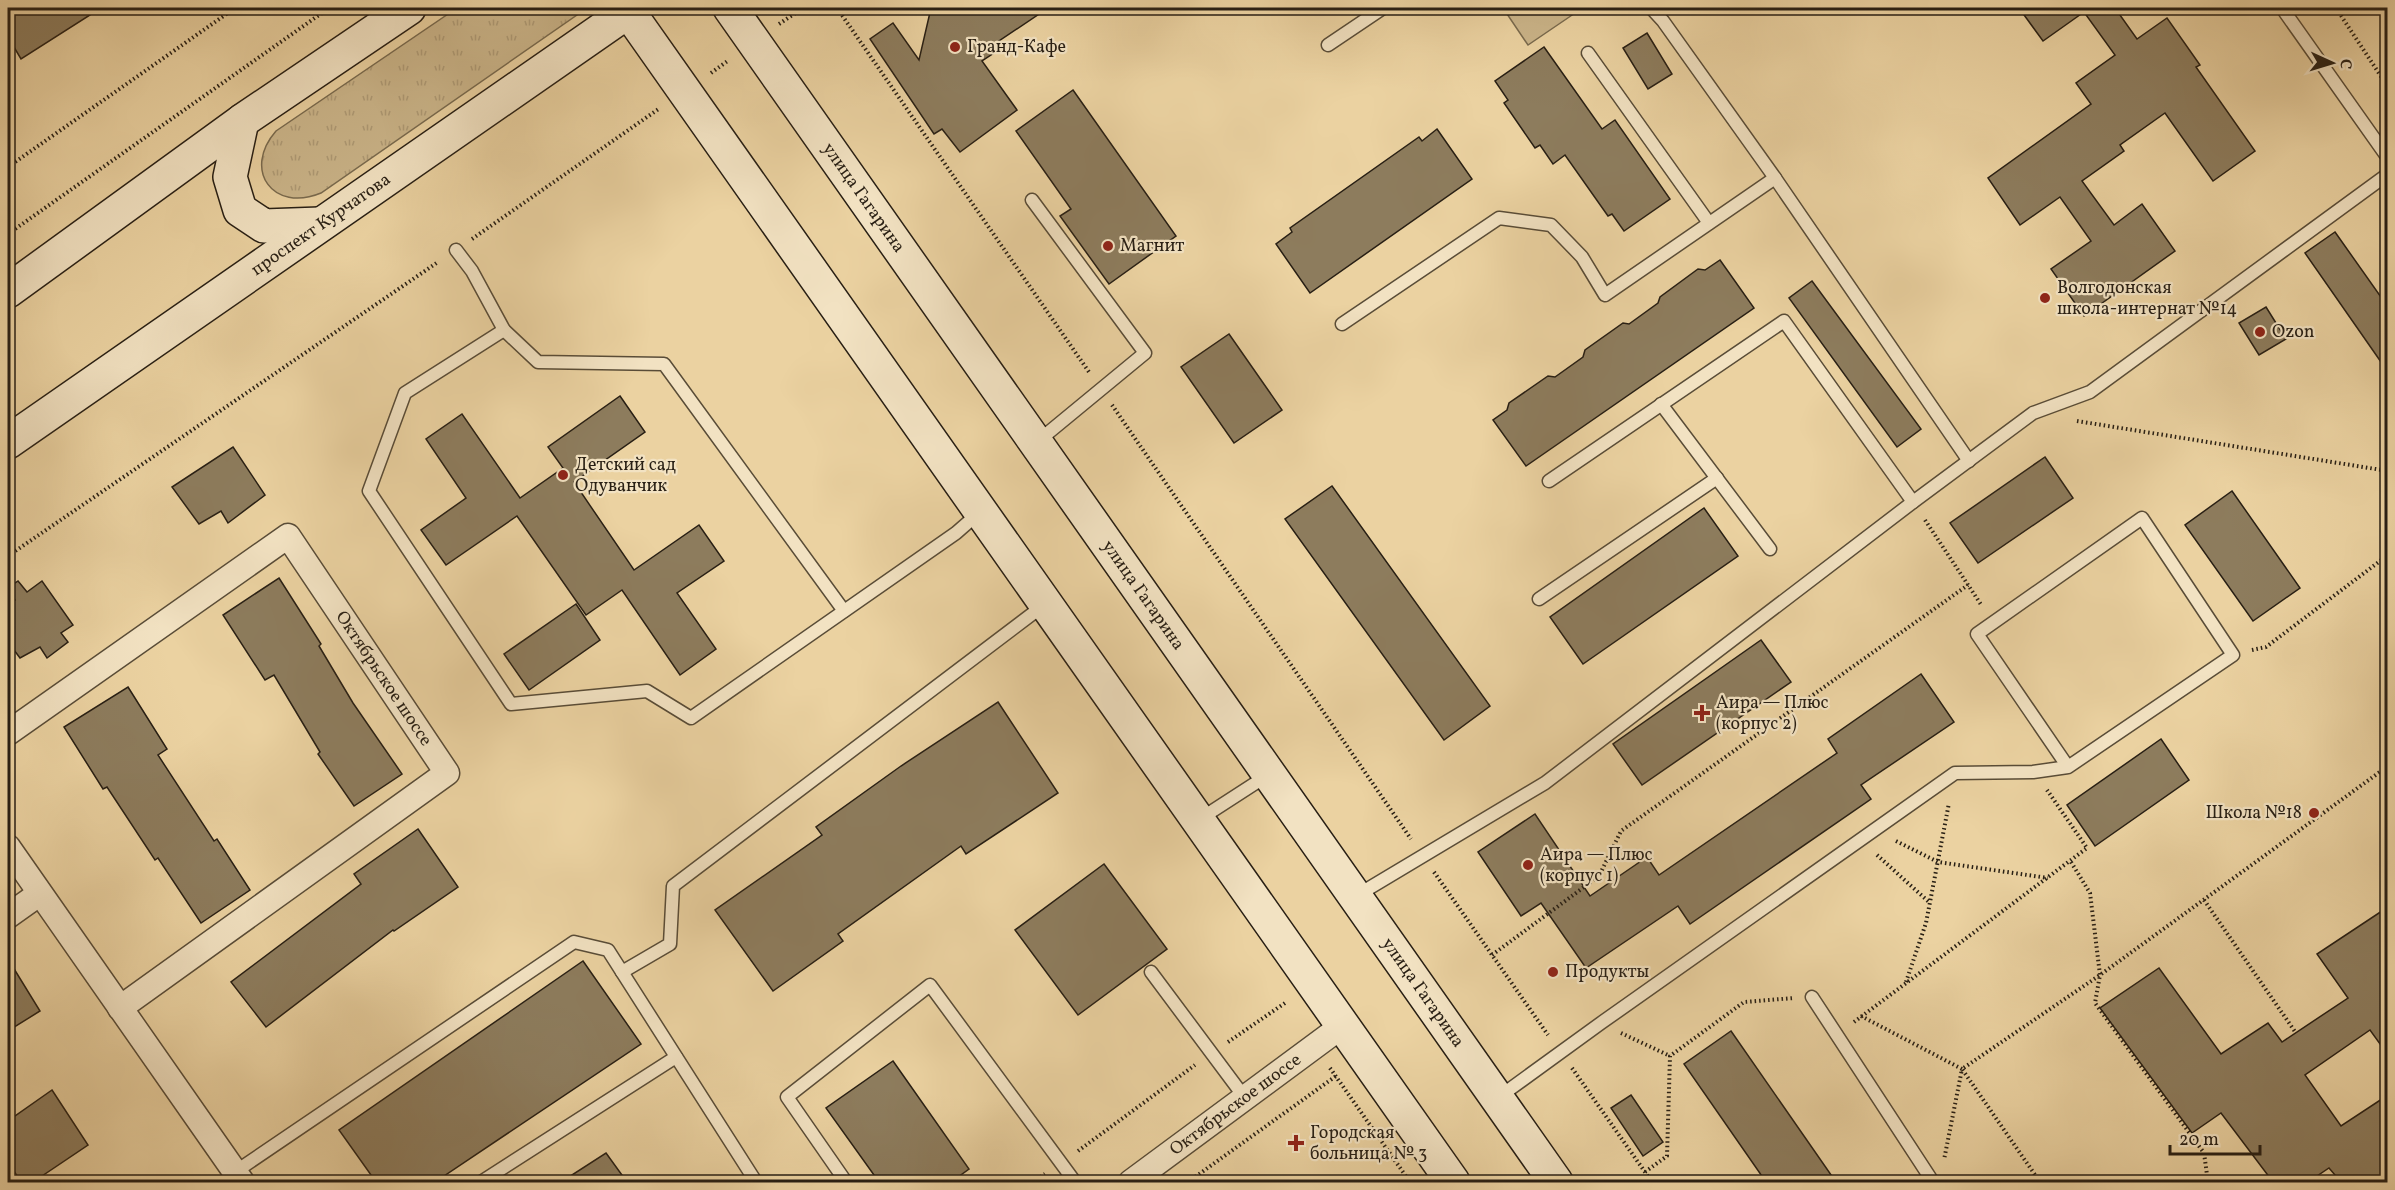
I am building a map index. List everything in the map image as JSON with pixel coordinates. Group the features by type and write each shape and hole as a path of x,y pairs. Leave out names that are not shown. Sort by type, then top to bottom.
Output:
{"street":[{"path":"8,291 242,122 409,8"},
{"name":"улица Гагарина","path":"730,8 1556,1182"},
{"path":"631,9 684,91 1453,1182"},
{"name":"проспект Курчатова","path":"8,442 631,9"},
{"path":"242,122 230,177 240,210 264,226 320,224"},
{"name":"Октябрьское шоссе","path":"8,733 288,536 447,773 120,1008"},
{"path":"8,848 239,1177"},
{"path":"8,916 39,894"},
{"name":"Октябрьское шоссе","path":"1131,1182 1342,1026"}],"lane":[{"path":"1328,45 1383,8"},
{"path":"1651,8 1663,21 1775,178 1969,461"},
{"path":"2282,8 2388,158"},
{"path":"1588,53 1709,223"},
{"path":"1355,896 1545,783 2033,413 2090,392 2388,174"},
{"path":"1342,324 1499,218 1551,225 1582,257 1605,295 1775,178"},
{"path":"1032,200 1145,353 1036,442"},
{"path":"456,250 472,271 504,330 537,362 664,364 844,611"},
{"path":"1549,481 1784,321 1913,502"},
{"path":"504,330 405,393 369,491 511,704 647,691 691,718 956,533 981,512"},
{"path":"1661,404 1770,549"},
{"path":"1539,599 1717,478"},
{"path":"1498,1098 1955,773 2033,772 2068,767 2234,654 2142,518 1977,634 2068,767"},
{"path":"622,972 669,944 673,886 1045,604"},
{"path":"1198,821 1269,774"},
{"path":"239,1177 574,942 608,950 756,1182"},
{"path":"1151,972 1245,1098"},
{"path":"846,1182 787,1097 930,985 1075,1182"},
{"path":"1812,997 1933,1182"},
{"path":"481,1182 676,1057"}],"path":[{"path":"8,167 235,8"},
{"path":"8,234 329,8"},
{"path":"8,556 456,250 803,8"},
{"path":"837,8 1423,856 1652,1182"},
{"path":"2336,8 2388,87"},
{"path":"2033,413 2388,471"},
{"path":"1913,502 1993,624"},
{"path":"2234,654 2266,647 2388,555"},
{"path":"1492,955 1599,876 1621,831 1968,585"},
{"path":"1941,1171 1962,1069 2100,975 2388,766"},
{"path":"1836,1035 2087,848 2033,772"},
{"path":"1905,983 1926,924 1955,773"},
{"path":"1874,831 1938,862 2049,878"},
{"path":"1860,840 1930,903"},
{"path":"2070,862 2090,892 2100,975 2095,1003 2204,1153 2208,1182"},
{"path":"2204,900 2296,1033"},
{"path":"1670,1056 1744,1002 1812,997"},
{"path":"1033,1182 1284,1003"},
{"path":"1861,1016 1962,1069 2040,1182"},
{"path":"1601,1023 1670,1056"},
{"path":"1315,1046 1410,1182"},
{"path":"1645,1172 1667,1156 1670,1056"},
{"path":"1188,1182 1336,1076"}],"green space":[{"path":"457,8 587,8 321,193 304,198 289,197 277,192 268,184 263,173 262,160 266,146 276,131"},
{"path":"1503,8 1580,8 1581,9 1528,45"}],"building":[{"path":"8,8 101,8 21,59 8,37"},
{"path":"931,8 1048,8 996,43 1000,49 982,61 1017,110 960,152 942,129 934,134 870,39 893,23 919,60"},
{"path":"2019,8 2115,8 2137,39 2167,18 2200,65 2196,67 2255,151 2213,181 2165,113 2120,145 2124,151 2082,181 2114,225 2142,204 2175,251 2084,316 2051,269 2091,241 2060,197 2020,225 1988,178 2091,104 2076,83 2115,55 2084,12 2043,41"},
{"path":"1647,33 1672,74 1648,89 1623,48"},
{"path":"1544,47 1602,129 1615,120 1670,199 1624,231 1612,214 1608,216 1565,155 1553,164 1540,145 1535,148 1504,103 1508,100 1495,81"},
{"path":"1073,90 1176,236 1109,284 1060,216 1071,209 1016,131"},
{"path":"1437,129 1472,179 1310,293 1276,244 1292,232 1290,228 1419,137 1422,141"},
{"path":"2335,232 2388,307 2388,372 2305,253"},
{"path":"1720,260 1754,308 1526,466 1493,420 1507,410 1509,403 1548,376 1555,377 1583,357 1585,350 1623,323 1629,324 1698,269 1705,270"},
{"path":"1812,281 1921,429 1897,447 1789,298"},
{"path":"2266,307 2286,339 2259,355 2239,323"},
{"path":"1229,334 1282,410 1234,443 1181,367"},
{"path":"620,396 645,432 574,482 634,570 699,525 724,561 677,593 716,649 680,675 622,590 586,615 517,516 446,565 421,530 466,498 426,439 462,414 520,498 563,468 548,447"},
{"path":"233,447 265,495 228,523 221,511 199,524 172,487"},
{"path":"2045,457 2073,498 1978,563 1950,523"},
{"path":"1332,486 1490,706 1444,740 1285,519"},
{"path":"2232,491 2300,588 2253,621 2185,525"},
{"path":"1704,508 1738,556 1583,664 1550,617"},
{"path":"279,578 321,644 319,646 353,703 402,774 354,806 318,754 320,752 274,675 265,680 223,615"},
{"path":"18,581 27,592 42,581 73,625 61,633 68,642 47,658 40,647 20,658 8,642 8,606 15,600 8,588"},
{"path":"576,604 600,640 529,690 504,654"},
{"name":"Аира — Плюс (корпус 2)","path":"1761,640 1791,682 1642,785 1613,744"},
{"path":"1921,674 1954,722 1861,785 1871,799 1690,924 1678,906 1586,968 1541,903 1521,916 1478,852 1535,814 1590,896 1647,857 1659,875 1837,753 1828,739"},
{"path":"128,687 167,749 158,755 214,841 217,839 250,890 201,923 158,858 155,860 107,787 103,789 64,727"},
{"path":"998,702 1058,793 966,854 961,846 838,934 843,941 773,991 715,910 822,835 816,827 901,766"},
{"path":"2161,739 2189,780 2095,846 2067,805"},
{"path":"418,829 458,887 393,930 266,1027 231,982 361,884 354,874"},
{"path":"1104,864 1167,949 1078,1015 1015,930"},
{"path":"2388,907 2388,1055 2370,1030 2305,1075 2341,1126 2388,1095 2388,1182 2341,1182 2329,1168 2308,1182 2273,1182 2221,1113 2192,1133 2100,1008 2159,968 2221,1054 2268,1023 2282,1042 2348,998 2317,954"},
{"path":"8,959 40,1011 8,1031"},
{"path":"583,961 641,1044 435,1182 376,1182 339,1130"},
{"path":"1731,1031 1836,1182 1766,1182 1684,1064"},
{"path":"893,1061 969,1169 951,1182 879,1182 826,1108"},
{"path":"52,1090 88,1145 33,1182 21,1182 8,1162 8,1121"},
{"path":"1631,1095 1663,1142 1643,1156 1611,1108"},
{"path":"606,1153 627,1182 561,1182"}],"place":[{"name":"Гранд-Кафе","path":"955,47"},
{"name":"Магнит","path":"1108,246"},
{"name":"Волгодонская школа-интернат №14","path":"2045,298"},
{"name":"Ozon","path":"2260,332"},
{"name":"Детский сад Одуванчик","path":"563,475"},
{"name":"Аира — Плюс (корпус 2)","path":"1702,713"},
{"name":"Школа №18","path":"2314,813"},
{"name":"Аира — Плюс (корпус 1)","path":"1528,865"},
{"name":"Продукты","path":"1553,972"},
{"name":"Городская больница № 3","path":"1296,1143"}]}
